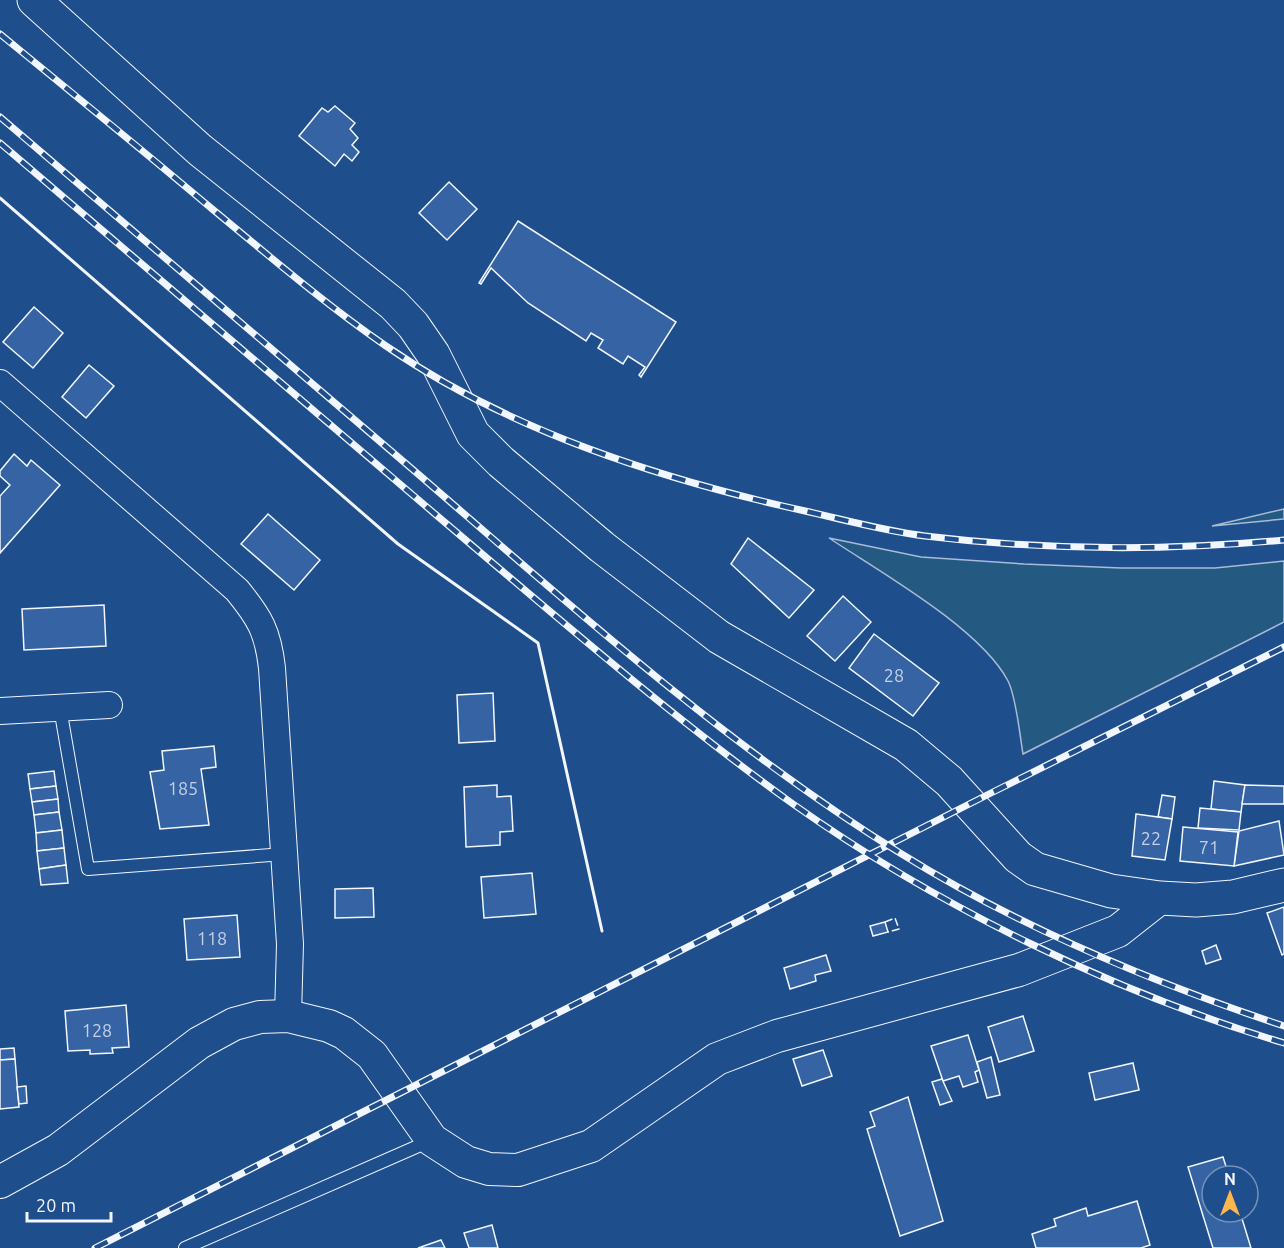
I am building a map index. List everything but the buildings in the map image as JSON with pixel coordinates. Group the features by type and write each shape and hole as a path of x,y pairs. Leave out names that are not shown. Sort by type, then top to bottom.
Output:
{"main road":[{"path":"34,0 200,150 393,304 413,326 433,354 473,434 501,462 602,547 719,637 777,673 906,745 949,780 1017,857 1035,869 1111,891 1160,898 1196,900 1233,897 1284,885"}],"street":[{"path":"0,383 237,590 260,618 269,639 272,668 290,944 288,1016"},
{"path":"0,711 109,705"},
{"path":"0,1182 58,1150 199,1043 234,1024 261,1017 288,1016 329,1026 344,1033 372,1055 432,1140 466,1162 489,1169 518,1170 591,1146 717,1059 777,1036 1019,970 1118,931 1160,898"}],"lane":[{"path":"60,708 88,869 284,854"},
{"path":"186,1248 432,1140"}],"shaded area":[{"path":"1284,509 1284,519 1212,526"},
{"path":"829,538 921,557 1024,564 1121,568 1215,568 1284,561 1284,622 1023,754 1011,688 994,661 953,621 901,584"}],"railway":[{"path":"0,34 297,279 386,346 483,403 588,448 696,484 880,528 925,536 1014,544 1104,547 1195,546 1284,540"},
{"path":"0,117 592,624 712,721 836,812 945,880 1039,929 1185,991 1284,1026"},
{"path":"0,143 567,626 701,735 793,804 907,878 1029,943 1156,999 1284,1043"},
{"path":"95,1248 989,794 1284,647"}],"fence":[{"path":"885,922 895,918 899,929 888,932"}],"wall":[{"path":"0,198 398,544 538,643 602,931"}]}
